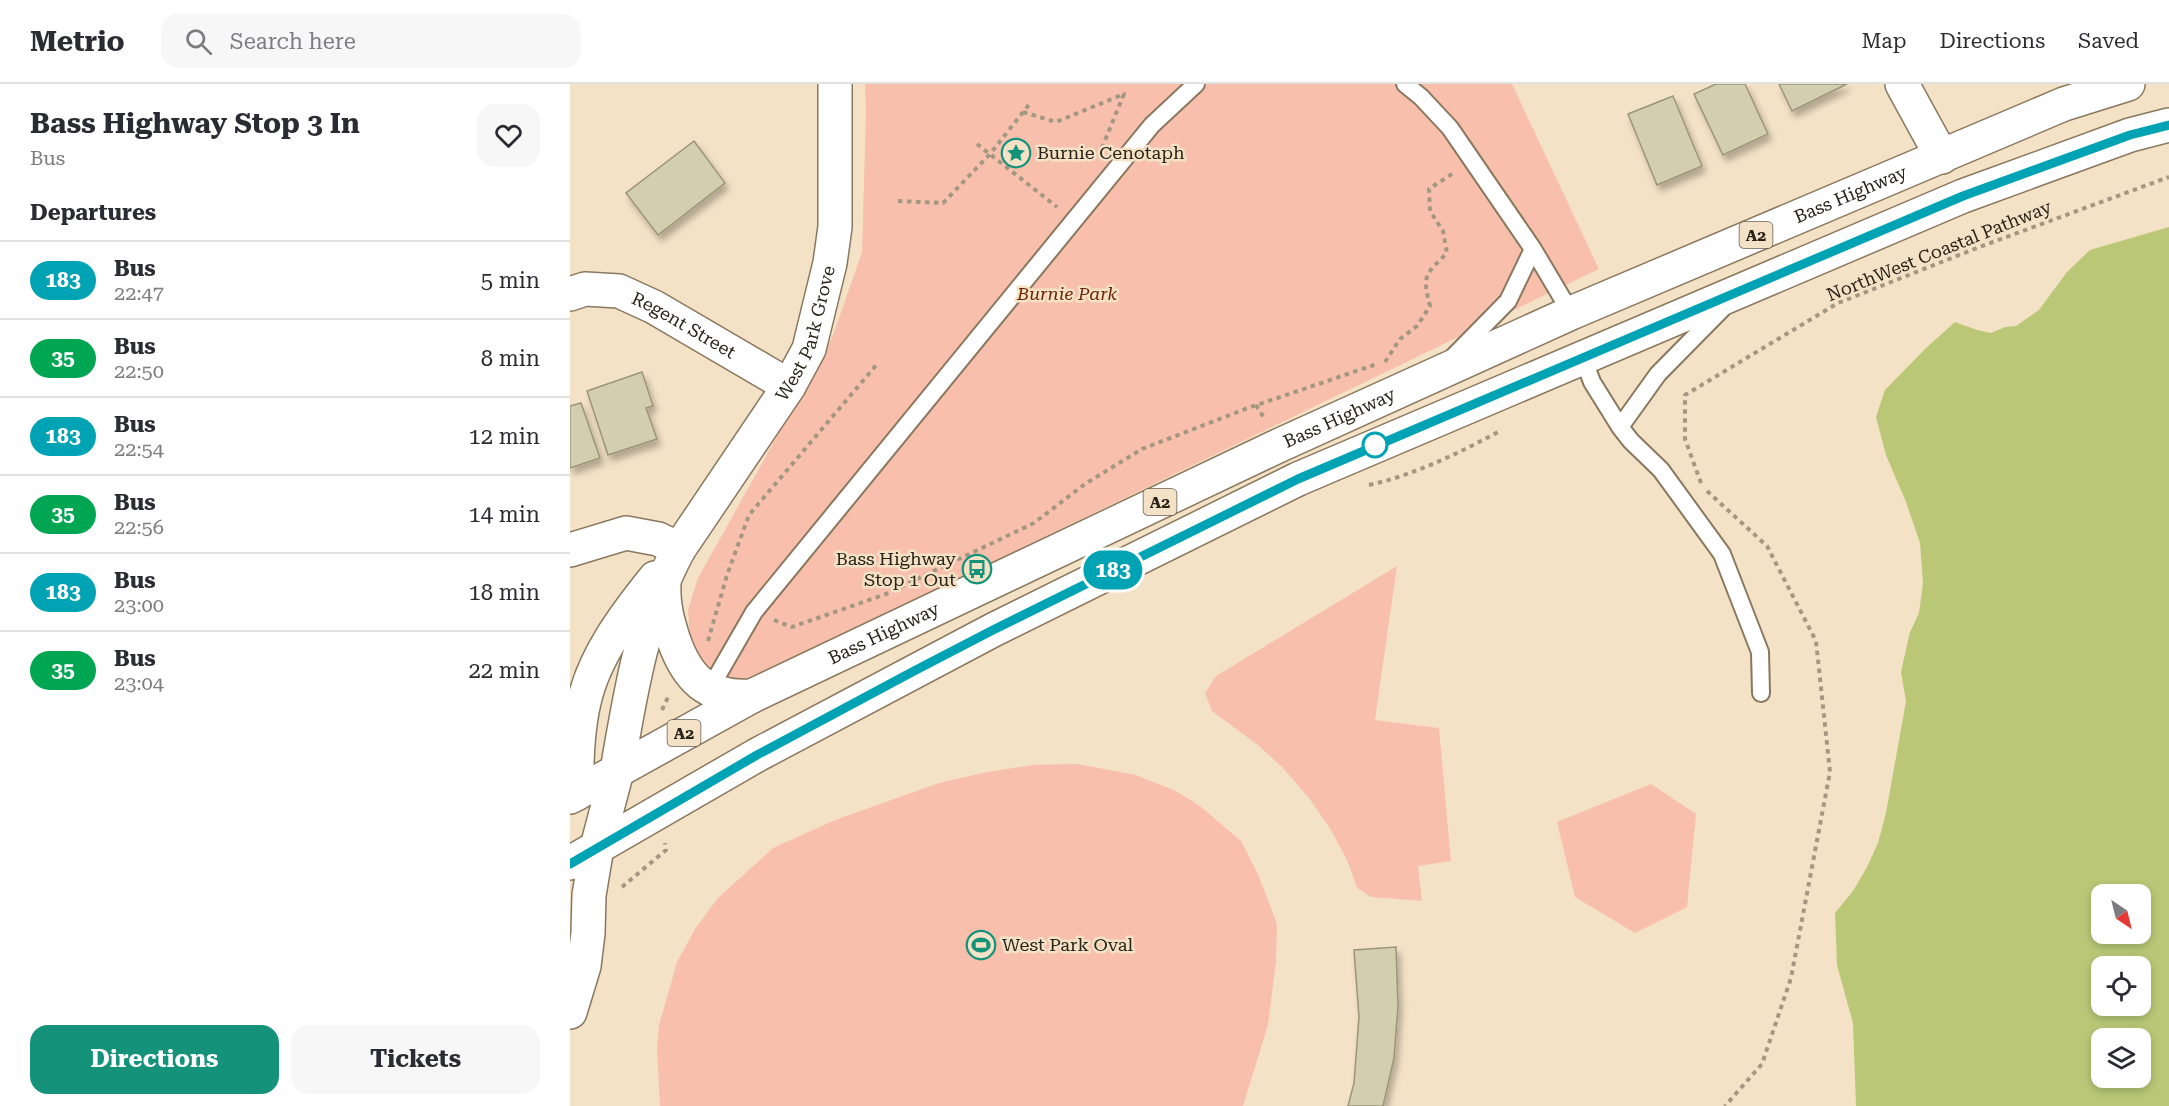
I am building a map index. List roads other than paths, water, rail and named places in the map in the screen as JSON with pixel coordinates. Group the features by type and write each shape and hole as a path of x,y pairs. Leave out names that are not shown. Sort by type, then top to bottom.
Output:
{"main road":[{"name":"West Park Grove","path":"572,805 579,729 588,687 616,631 679,549 789,387 809,349 830,263 835,227 835,84"},
{"path":"1902,84 1963,196"},
{"name":"Bass Highway","path":"572,805 617,771 752,696 1280,445 1571,313 2064,104 2128,84"},
{"name":"A2","path":"584,855 757,755 1014,619 1298,479 1738,294 1963,196 2130,135 2169,125"},
{"name":"Regent Street","path":"570,294 585,289 619,291 654,307 789,387"},
{"path":"1571,313 1583,358"},
{"path":"570,550 626,533 658,539 679,549"},
{"name":"West Park Grove","path":"570,1012 584,966 588,933 589,895 584,855 617,771 645,634 664,579 679,549"},
{"path":"664,579 664,596 670,628 698,680 731,697 752,696"}],"lane":[{"path":"698,680 1152,125 1196,84"},
{"path":"1405,84 1421,96 1450,128 1533,249 1571,313"},
{"path":"1435,375 1508,302 1533,249"},
{"path":"1620,427 1658,374 1738,294"},
{"path":"1583,358 1593,382 1620,427 1661,470 1722,554 1760,652 1761,693"}],"place":[{"name":"Burnie Cenotaph","path":"1016,153"},
{"name":"Bass Highway Stop 1 Out","path":"977,569"},
{"name":"West Park Oval","path":"981,945"}],"park label":[{"name":"Burnie Park","path":"1067,294"}]}
